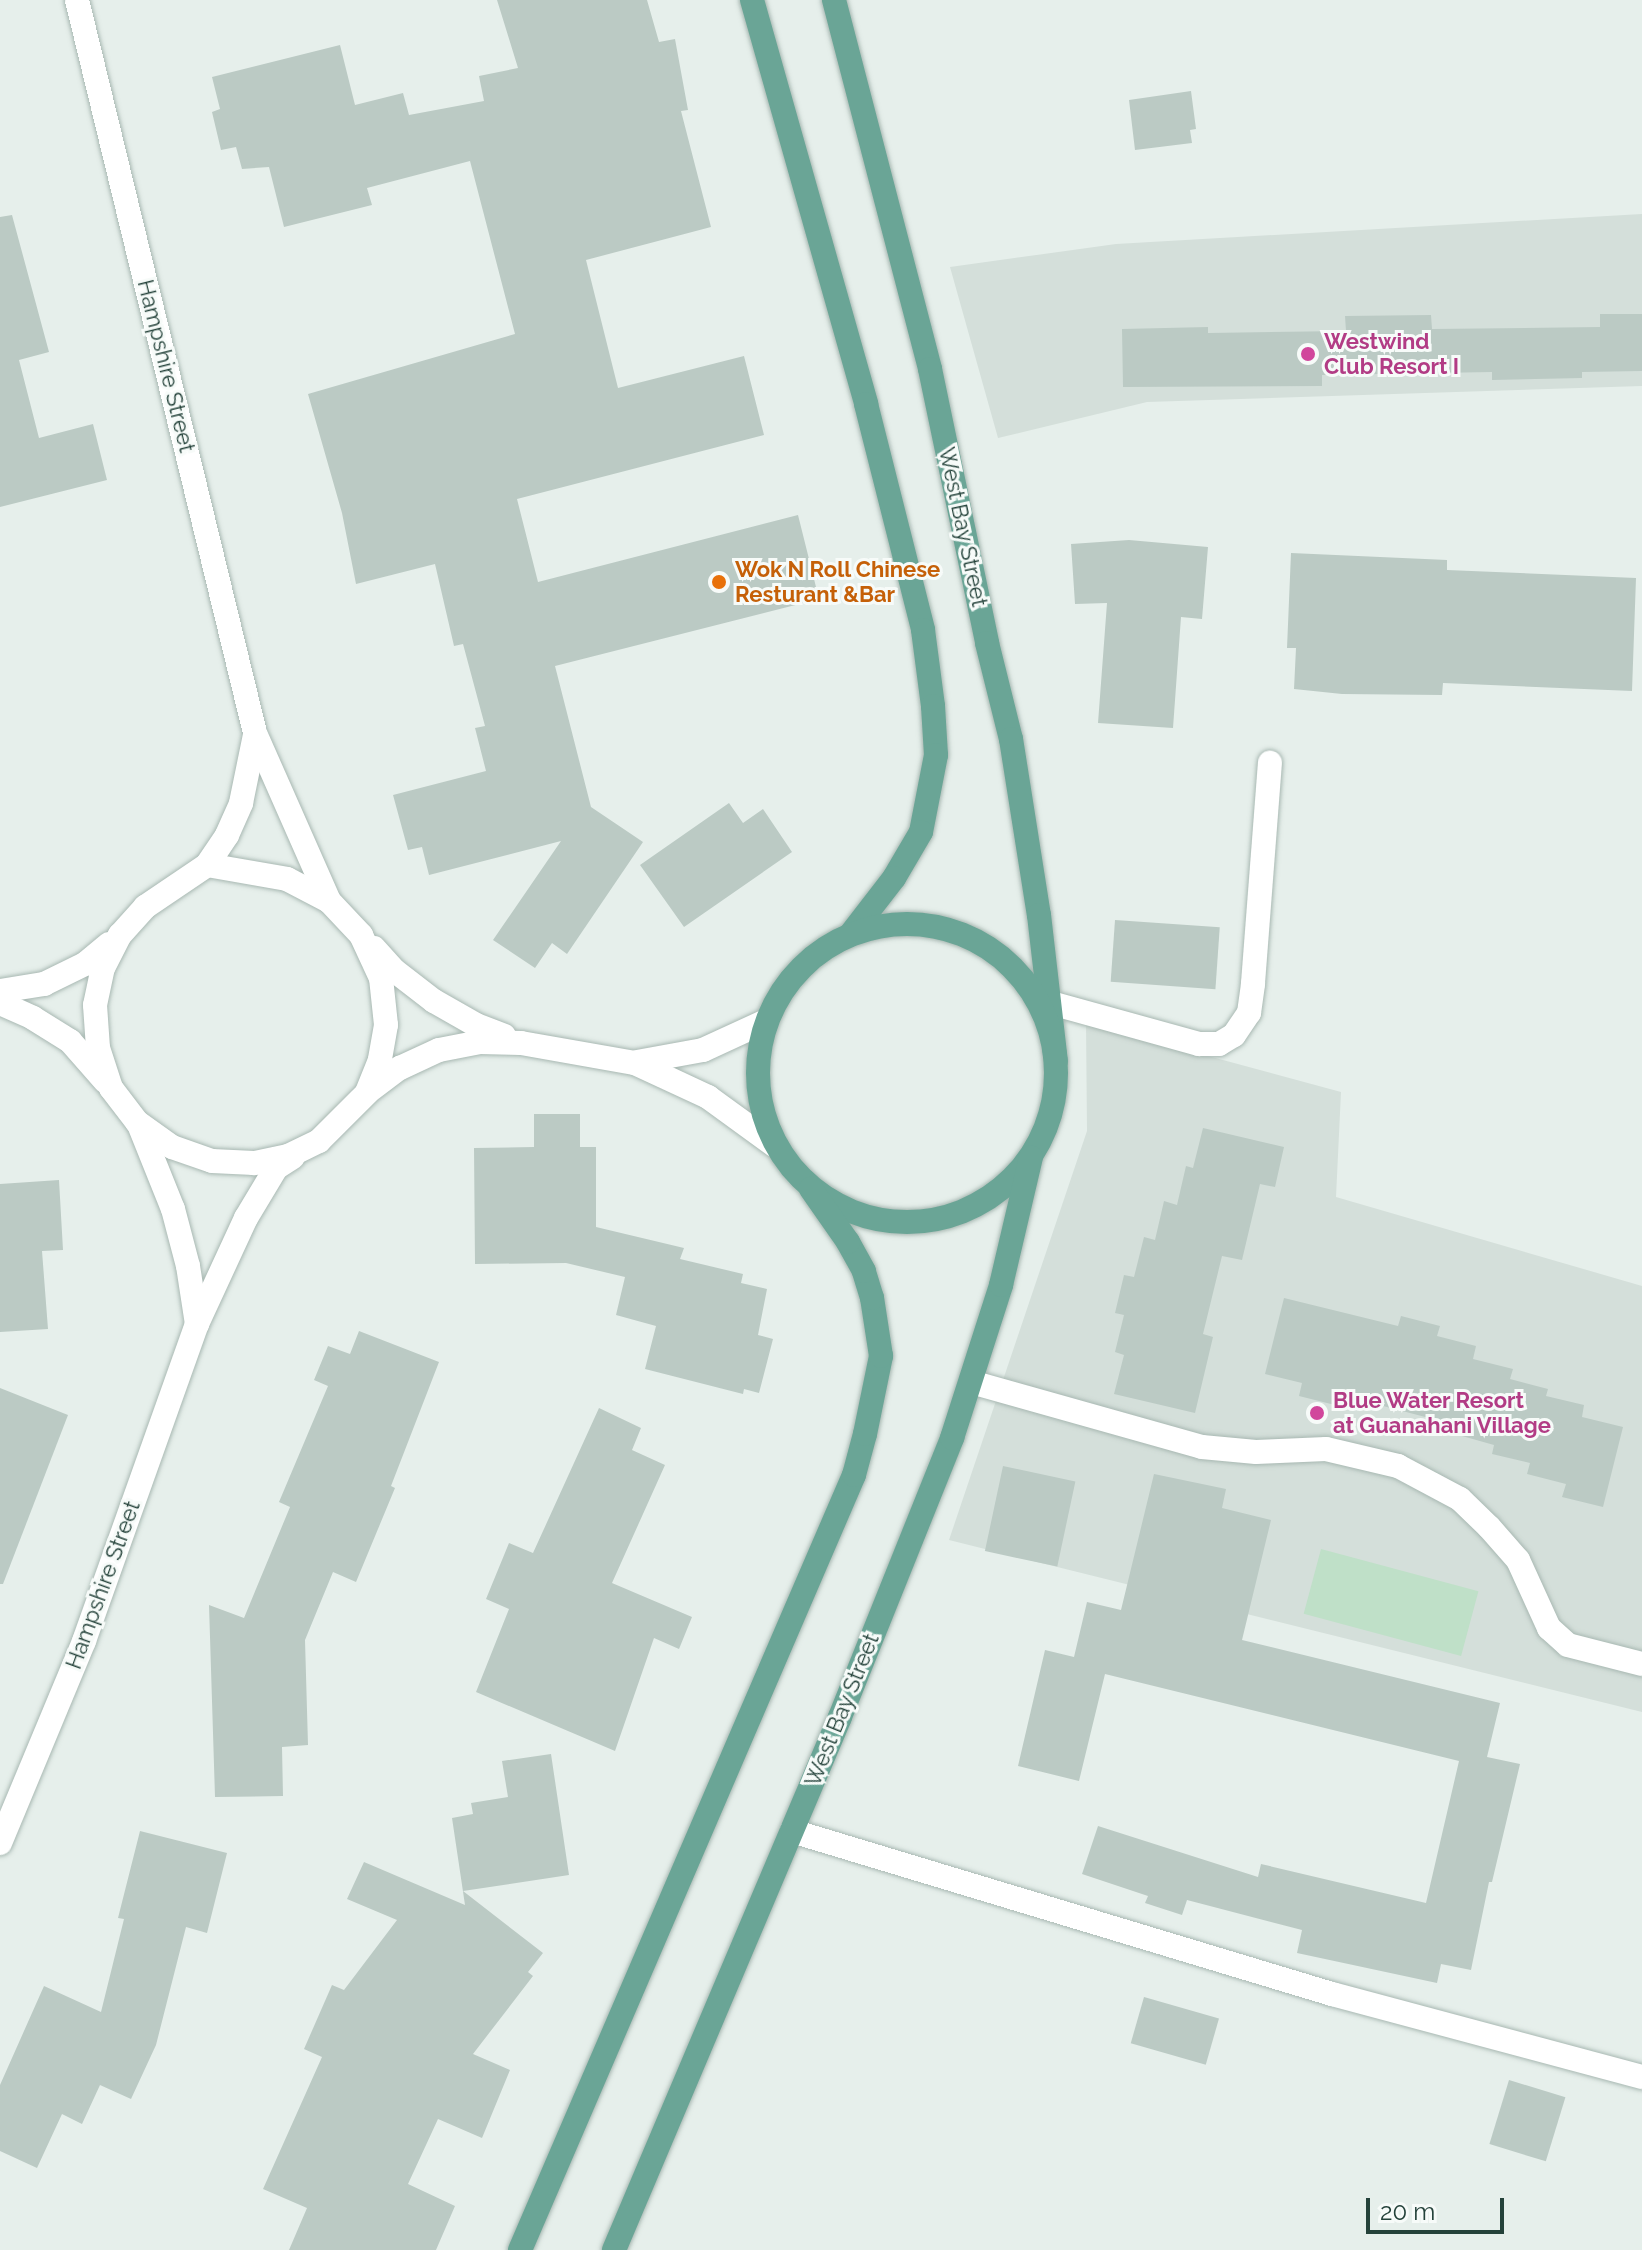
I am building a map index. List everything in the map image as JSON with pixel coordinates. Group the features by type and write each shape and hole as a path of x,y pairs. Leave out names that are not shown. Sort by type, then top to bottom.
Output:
{"main road":[{"path":"520,2250 854,1475 881,1356 872,1298 864,1271 811,1189 774,1145 758,1090 758,1062 766,1021 786,985 805,965 850,935 894,878 921,832 936,755 933,706 923,630 866,404 752,0"},
{"name":"West Bay Street","path":"834,0 930,369 987,643 1011,739 1051,1003 1056,1061"},
{"path":"811,1189 841,1208 875,1220 911,1223 934,1220 979,1205 1008,1184 1031,1157 1047,1127 1055,1095 1056,1061 1051,1033 1033,995 1007,962 984,945 933,925 890,925 850,935"},
{"name":"West Bay Street","path":"614,2250 792,1831 946,1453 1001,1285 1031,1157"}],"street":[{"name":"Hampshire Street","path":"77,0 255,733 329,901"},
{"name":"Hampshire Street","path":"207,865 227,835 241,803 251,769 255,733"},
{"path":"1051,1003 1199,1044 1219,1044 1234,1035 1249,1013 1253,983 1270,763"},
{"path":"0,991 44,984 85,964 120,935 145,907 207,865 287,879 329,901 395,971 434,1001 476,1025 521,1043"},
{"path":"111,1088 98,1048 95,1005 103,968 120,935"},
{"path":"361,935 381,978 386,1025 380,1060 367,1093"},
{"path":"0,1003 70,1041 137,1122 172,1147 212,1161 254,1163 288,1156 319,1141 367,1093 400,1068 439,1050 480,1042 521,1043 635,1063 708,1097 774,1145"},
{"path":"635,1063 703,1050 766,1021"},
{"name":"Hampshire Street","path":"137,1122 153,1154 173,1209 188,1266 197,1324"},
{"name":"Hampshire Street","path":"0,1843 84,1641 197,1324 239,1231 276,1168 319,1141"},
{"path":"971,1382 1202,1447 1256,1452 1326,1449 1398,1466 1460,1499 1489,1527 1518,1560 1549,1628 1568,1645 1642,1664"},
{"path":"792,1831 1332,1994 1642,2077"}],"shaded area":[{"name":"Westwind Club Resort I","path":"1642,214 1642,386 1147,402 998,438 950,267 1116,244"},
{"name":"Blue Water Resort at Guanahani Village","path":"1086,1023 1341,1092 1336,1197 1642,1286 1642,1712 949,1540 1087,1131"}],"green space":[{"path":"1321,1549 1478,1591 1461,1656 1304,1614"}],"building":[{"path":"497,0 647,0 659,42 675,39 688,110 681,111 711,227 586,260 618,388 744,356 764,435 517,499 538,582 798,515 819,599 555,666 591,807 643,842 567,954 552,943 535,968 493,940 561,841 429,875 422,847 408,850 393,795 486,771 475,728 485,726 463,644 454,646 435,564 356,584 342,513 308,394 515,334 470,161 367,188 372,205 284,227 269,167 242,169 236,147 221,150 212,112 220,109 212,77 340,45 355,105 403,93 409,115 484,101 479,76 518,68"},
{"path":"1191,91 1196,129 1190,130 1192,143 1135,150 1129,100"},
{"path":"12,215 49,352 19,360 39,438 93,424 107,480 0,507 0,217"},
{"path":"1600,314 1642,314 1642,371 1582,372 1582,378 1492,380 1492,372 1322,375 1322,386 1123,387 1122,329 1208,327 1208,333 1346,331 1345,316 1431,315 1432,329 1600,327"},
{"path":"1129,540 1208,547 1202,619 1181,617 1173,728 1098,723 1107,603 1075,604 1071,544"},
{"path":"1291,553 1447,560 1447,570 1636,578 1632,691 1443,683 1442,695 1342,694 1294,689 1296,648 1287,648"},
{"path":"729,803 743,823 763,809 792,852 684,927 640,865"},
{"path":"1115,920 1220,927 1215,989 1111,982"},
{"path":"534,1114 580,1114 580,1147 596,1147 596,1227 684,1248 680,1259 743,1274 741,1283 767,1289 758,1335 773,1339 759,1393 744,1389 743,1394 645,1369 656,1326 616,1315 625,1277 566,1263 475,1264 474,1148 534,1147"},
{"path":"1203,1128 1284,1147 1275,1187 1260,1184 1242,1260 1222,1256 1203,1334 1213,1337 1195,1413 1114,1394 1124,1355 1115,1352 1124,1315 1115,1313 1124,1275 1134,1277 1144,1237 1155,1240 1164,1201 1177,1205 1186,1166 1193,1168"},
{"path":"59,1180 63,1250 42,1251 48,1329 0,1332 0,1184"},
{"path":"1284,1298 1398,1326 1401,1316 1440,1326 1437,1336 1476,1346 1473,1359 1513,1369 1510,1379 1548,1389 1546,1396 1584,1405 1582,1417 1623,1427 1603,1507 1562,1497 1566,1484 1527,1474 1530,1463 1492,1454 1494,1445 1455,1434 1456,1425 1341,1395 1339,1406 1299,1396 1302,1383 1265,1374"},
{"path":"359,1331 439,1362 391,1486 395,1488 356,1582 333,1572 305,1640 308,1745 282,1747 283,1796 215,1797 209,1605 244,1618 290,1507 279,1502 328,1386 314,1380 328,1346 350,1354"},
{"path":"0,1388 68,1415 3,1584 0,1584"},
{"path":"599,1408 641,1428 632,1450 665,1465 612,1583 692,1617 679,1649 654,1638 615,1751 476,1692 509,1609 486,1599 509,1543 533,1553"},
{"path":"1003,1466 1075,1481 1057,1566 985,1551"},
{"path":"1154,1474 1226,1489 1222,1508 1271,1520 1242,1640 1500,1703 1487,1757 1520,1764 1492,1882 1489,1882 1471,1970 1441,1964 1437,1983 1297,1953 1302,1930 1187,1900 1182,1915 1145,1903 1148,1896 1082,1874 1098,1826 1258,1877 1261,1864 1426,1903 1459,1761 1105,1674 1079,1781 1018,1766 1045,1650 1074,1657 1087,1602 1121,1610"},
{"path":"551,1754 569,1875 463,1891 543,1953 528,1972 533,1976 473,2054 510,2070 482,2138 438,2119 408,2184 455,2206 436,2250 289,2250 307,2208 263,2189 322,2057 304,2049 332,1985 344,1990 397,1920 347,1899 364,1862 465,1905 452,1818 473,1814 471,1803 508,1797 502,1761"},
{"path":"140,1831 227,1853 207,1933 186,1927 156,2045 131,2099 100,2085 82,2124 62,2114 37,2168 0,2151 0,2085 44,1986 101,2012 124,1919 118,1918"},
{"path":"1144,1997 1219,2018 1206,2065 1131,2043"},
{"path":"1509,2080 1565,2097 1546,2161 1489,2144"}],"place":[{"name":"Westwind Club Resort I","path":"1308,354"},
{"name":"Wok N Roll Chinese Resturant &Bar","path":"719,582"},
{"name":"Blue Water Resort at Guanahani Village","path":"1317,1413"}]}
